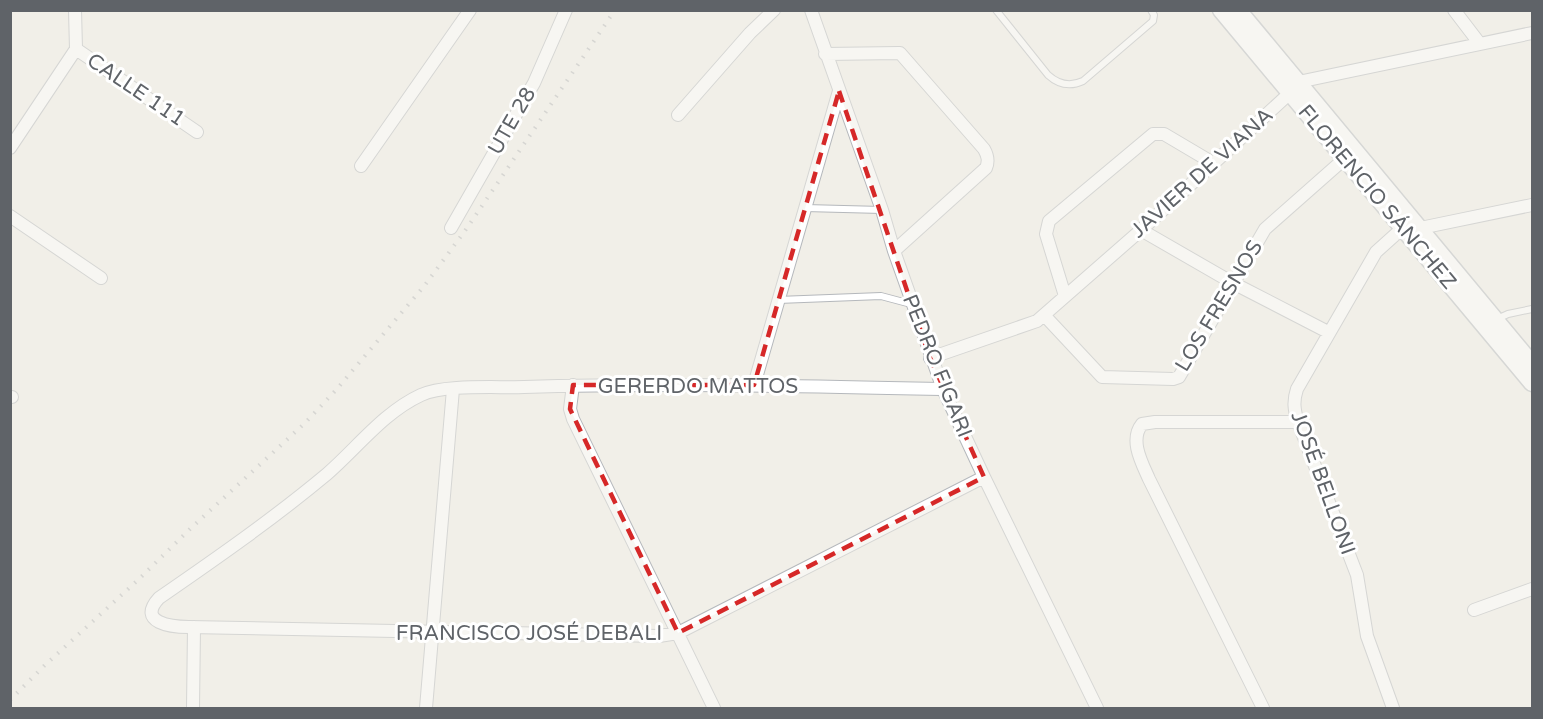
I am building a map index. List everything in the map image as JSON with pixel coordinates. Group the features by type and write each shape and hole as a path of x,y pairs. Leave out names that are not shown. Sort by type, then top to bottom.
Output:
{"street":[{"path":"10,148 76,49 75,10"},
{"path":"361,166 470,10"},
{"name":"UTE 28","path":"451,228 534,83 566,10"},
{"path":"678,115 750,33 774,10"},
{"name":"PEDRO FIGARI","path":"811,10 882,210 930,358 984,477 1097,708"},
{"name":"FLORENCIO SÁNCHEZ","path":"1221,10 1294,89 1412,229 1491,324 1533,383"},
{"name":"FLORENCIO SÁNCHEZ","path":"1238,10 1294,89"},
{"path":"1454,10 1480,44"},
{"name":"JAVIER DE VIANA","path":"930,358 1031,325 1141,230 1294,89 1309,78 1533,33"},
{"name":"CALLE 111","path":"76,49 197,132"},
{"path":"825,54 900,53 984,148 987,155 986,168 894,251"},
{"path":"754,385 839,91"},
{"path":"1065,296 1048,240 1046,227 1050,222 1153,134 1164,134 1213,163"},
{"name":"LOS FRESNOS","path":"1044,315 1102,377 1173,379 1179,377 1266,229 1349,154"},
{"path":"1412,229 1533,205"},
{"path":"10,216 101,278"},
{"name":"JOSÉ BELLONI","path":"1393,708 1367,636 1357,574 1293,405 1296,389 1376,252 1396,234 1412,229"},
{"path":"1141,230 1233,283 1328,332"},
{"name":"FLORENCIO SÁNCHEZ","path":"1491,324 1533,364"},
{"path":"573,385 570,409 573,419 714,708"},
{"name":"GERERDO MATTOS","path":"152,612 159,598 272,519 332,470 402,406 423,394 453,389 573,385 754,385 943,389"},
{"path":"426,708 453,389"},
{"path":"1263,708 1149,479 1138,451 1136,435 1142,424 1155,422 1298,422"},
{"name":"FRANCISCO JOSÉ DEBALI","path":"152,612 154,619 165,626 432,633 659,636 678,633 984,477"},
{"path":"1473,610 1533,589"},
{"path":"193,708 194,627"}],"lane":[{"path":"996,10 1048,75 1056,82 1070,85 1083,81 1153,21 1154,15 1151,10"},
{"path":"804,208 882,210"},
{"path":"778,300 881,296 911,304"},
{"path":"1491,324 1508,314 1533,309"}],"highlighted area":[{"path":"839,91 930,358 984,477 678,633 570,409 573,385 754,385"}],"railway":[{"path":"10,700 305,423 336,390 425,285 467,228 615,10"}]}
